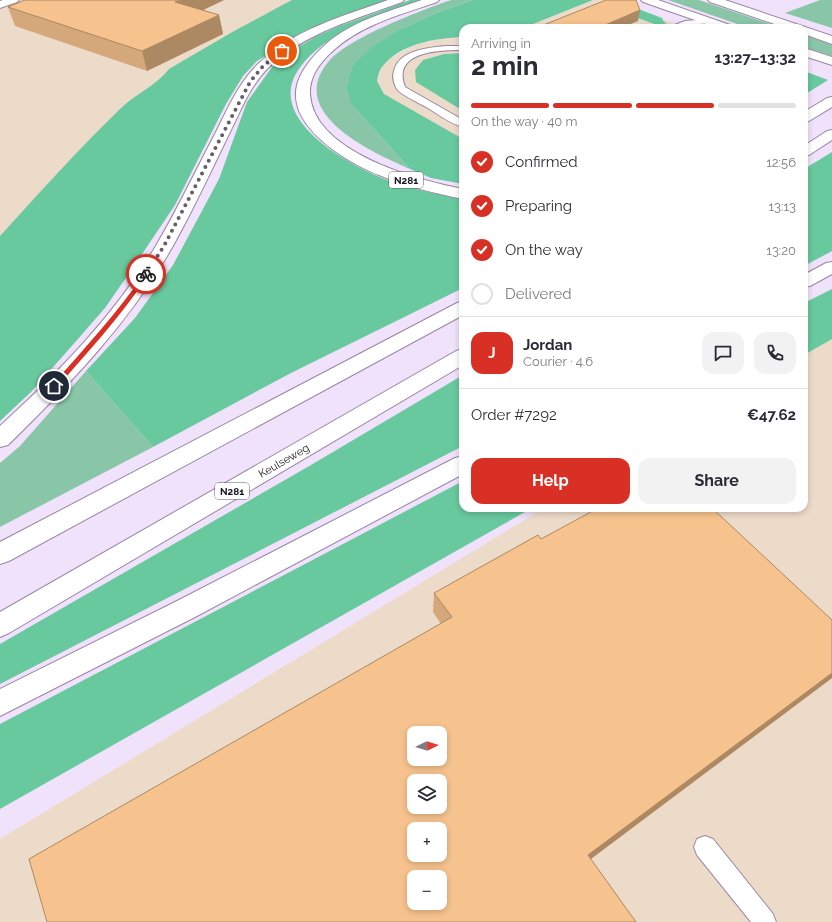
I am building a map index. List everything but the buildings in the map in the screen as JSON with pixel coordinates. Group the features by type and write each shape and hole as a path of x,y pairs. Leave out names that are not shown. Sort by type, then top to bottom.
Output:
{"main road":[{"path":"0,4 13,0"},
{"path":"0,439 39,402 84,354 126,305 164,246 236,106 250,82 263,66 282,51 308,36 342,20 398,0"},
{"name":"N281","path":"433,0 378,21 344,38 331,47 312,67 302,89 302,98 309,116 319,130 333,143 353,157 383,172 400,178 422,185 459,193"},
{"path":"647,0 719,24"},
{"path":"664,0 725,24"},
{"path":"714,0 786,24"},
{"path":"808,31 832,40"},
{"path":"808,53 832,62"},
{"path":"808,116 832,101"},
{"path":"808,149 832,134"},
{"path":"808,280 832,267"},
{"path":"0,554 459,309"},
{"name":"Keulseweg","path":"0,625 459,358"},
{"path":"0,703 186,609 459,466"}],"lane":[{"path":"678,11 685,23 710,22"},
{"path":"459,48 444,47 419,52 402,63 397,76 401,88 459,122"},
{"path":"705,847 765,922"}],"shaded area":[{"path":"0,0 335,0 201,56 0,325"},
{"path":"593,0 612,0 675,24 533,24"},
{"path":"459,37 459,53 444,54 423,60 415,70 459,109 459,137 384,94 377,81 381,67 392,57 412,46 436,40"},
{"path":"832,333 832,922 0,922 0,839 537,512 808,512 808,348"}],"green space":[{"path":"292,0 390,0 321,25 284,44 257,61 243,76 226,104 175,205 105,308 31,392 0,421 0,236 104,124 126,104 164,75 169,69 234,31"},
{"path":"410,0 425,0 366,22 324,44 307,59 297,73 293,80 291,97 296,113 306,128 338,155 387,180 424,191 459,198 459,290 291,373 153,447 86,371 135,318 173,265 219,179 247,102 272,67 298,47 337,27"},
{"path":"451,0 473,0 436,13 401,29 351,104 410,169 375,153 356,142 339,128 325,114 317,98 318,80 329,61 352,43 386,26"},
{"path":"473,0 593,0 533,24 459,24 459,37 430,41 408,48 389,59 381,68 377,81 384,94 459,137 459,183 431,178 410,169 351,104 347,88 353,65 372,47 401,29 436,13"},
{"path":"668,0 699,0 770,24 737,24"},
{"path":"820,0 832,0 832,28 785,13"},
{"path":"617,1 662,18 664,22 667,23 654,24 604,6"},
{"path":"808,36 832,45 832,56 808,48"},
{"path":"459,53 459,109 416,82 415,70 423,60 444,54"},
{"path":"808,72 828,80 808,92"},
{"path":"832,152 832,251 808,264 808,167"},
{"path":"832,289 832,339 808,353 808,301"},
{"path":"86,371 153,447 0,527 0,463 20,446"},
{"path":"459,377 459,448 0,684 0,644 311,465"},
{"path":"459,483 459,512 525,512 0,809 0,724"}],"way so far":[{"path":"146,274 164,246 236,106 250,82 263,66 282,51"}],"route":[{"path":"54,386 108,327 126,305 146,274"}]}
